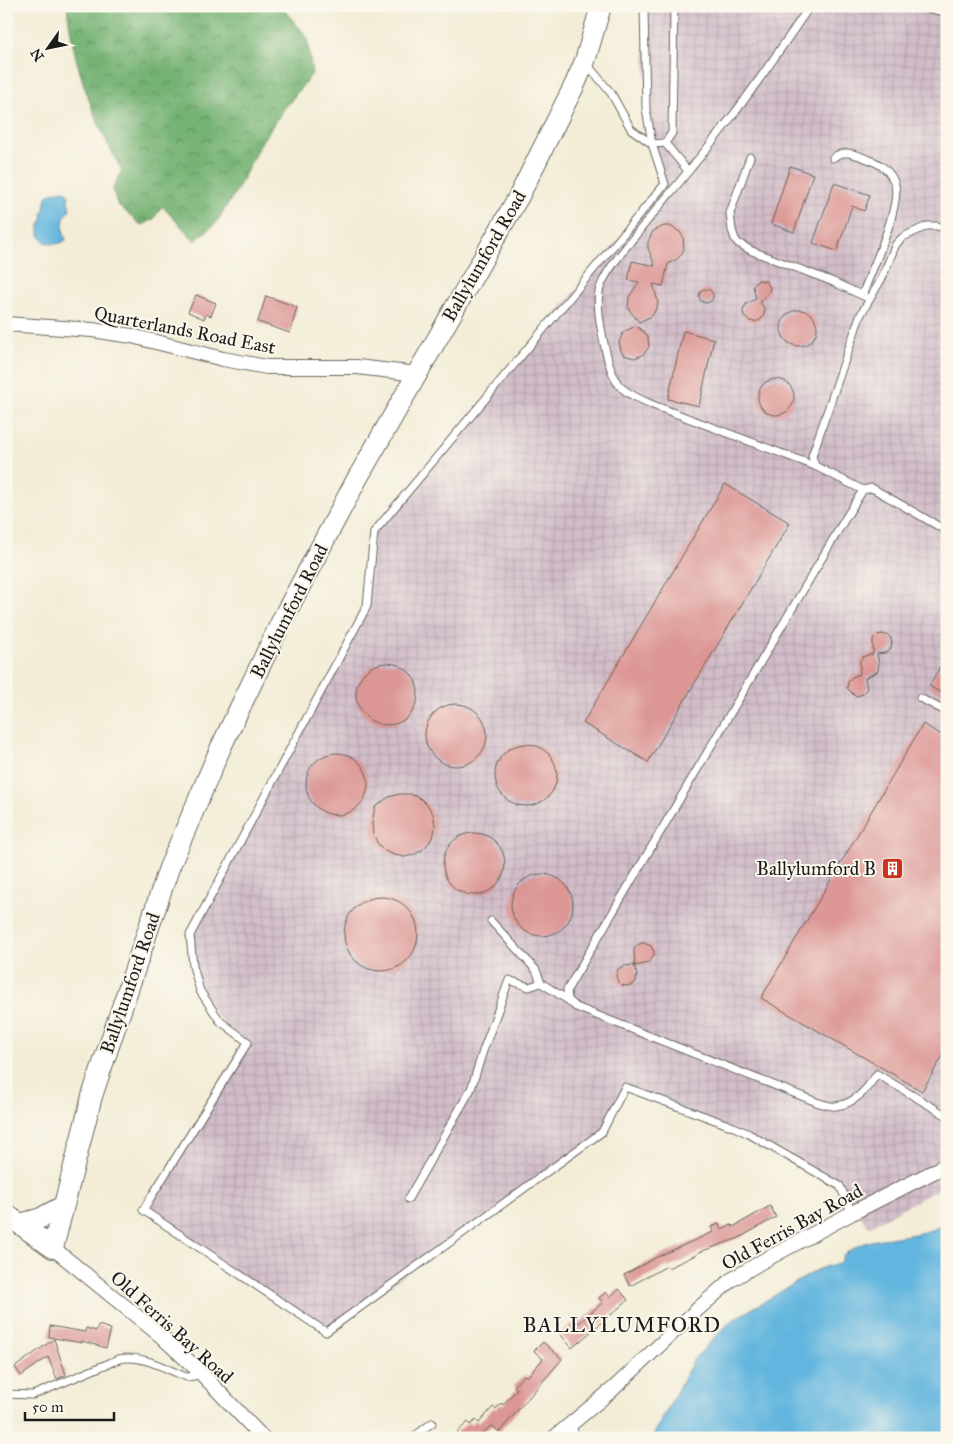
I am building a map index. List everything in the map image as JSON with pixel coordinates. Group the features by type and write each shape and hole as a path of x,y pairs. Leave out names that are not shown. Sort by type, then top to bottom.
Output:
{"main road":[{"name":"Ballylumford Road","path":"53,1248 92,1096 169,868 240,706 285,614 357,479 519,196 585,61 601,6"},
{"path":"13,1219 41,1218 63,1206"},
{"path":"13,1219 53,1248"}],"street":[{"name":"Quarterlands Road East","path":"6,324 92,330 132,336 223,359 267,367 358,367 417,374"},
{"name":"Old Ferris Bay Road","path":"554,1438 574,1431 613,1389 698,1308 732,1280 761,1262 947,1164"},
{"name":"Old Ferris Bay Road","path":"53,1248 160,1336 199,1371 263,1438"}],"lane":[{"path":"644,6 646,108 652,144 665,184 374,532 367,606 190,935 193,966 200,991 220,1020 248,1042 143,1210 326,1332 602,1132 625,1087 756,1138 840,1186 852,1213"},
{"path":"665,143 672,133 674,6"},
{"path":"810,6 728,123 608,272 600,289 599,297 601,324 609,363 619,385 636,398 815,466 863,490 872,488 947,531"},
{"path":"912,6 947,12"},
{"path":"585,61 610,93 631,129 652,144 665,143"},
{"path":"665,143 688,171"},
{"path":"833,158 842,152 876,162 891,175 896,186 892,214 862,295"},
{"path":"750,157 730,213 732,230 738,244 831,281 870,299"},
{"path":"815,466 812,456 860,316 882,278 896,244 904,237 927,226 947,229"},
{"path":"568,1000 567,990 863,490"},
{"path":"920,698 947,712"},
{"path":"491,921 536,970 541,983 576,1007 819,1103 835,1106 854,1100 867,1088 877,1074 947,1116"},
{"path":"408,1199 471,1089 509,980 529,986 541,983"},
{"path":"6,1394 32,1395 119,1359 130,1357 145,1360 188,1377 194,1376 199,1371"},
{"path":"412,1438 432,1423"}],"shaded area":[{"path":"644,6 929,6 947,9 947,1184 869,1227 836,1187 742,1140 625,1087 602,1132 326,1332 143,1210 248,1043 220,1021 200,991 190,935 367,606 374,532 665,184 646,108"}],"green space":[{"path":"67,6 281,6 307,37 312,74 284,109 262,141 238,188 216,223 195,241 162,206 153,220 141,225 117,204 113,188 122,170 102,131 86,91 74,49"}],"water":[{"path":"64,190 69,196 70,210 65,216 63,224 66,240 59,244 46,242 39,232 46,199 50,194"},
{"path":"947,1222 947,1438 652,1438 694,1359 731,1321 819,1269 841,1262 843,1255 861,1244 920,1233 940,1227"}],"building":[{"path":"790,166 813,174 794,232 771,224"},
{"path":"834,183 870,195 864,211 852,206 837,251 813,243"},
{"path":"664,226 670,226 680,232 683,237 684,249 677,259 668,264 663,286 653,284 658,302 657,307 652,316 639,322 628,307 629,297 639,282 628,280 632,261 655,266 648,248 648,242 653,231"},
{"path":"758,280 766,281 770,288 760,301 765,310 763,317 754,322 744,317 743,310 746,304 756,299 753,286"},
{"path":"706,289 711,291 713,296 711,301 706,303 701,301 699,296 701,291"},
{"path":"196,295 216,303 211,316 206,314 204,319 188,312"},
{"path":"266,296 297,307 290,333 258,322"},
{"path":"799,310 806,311 812,315 816,321 816,335 812,341 806,345 799,346 792,345 786,341 782,335 781,328 782,321 786,315 792,311"},
{"path":"636,326 648,337 649,347 643,355 634,358 624,355 619,342 623,333"},
{"path":"683,331 714,339 699,406 668,399"},
{"path":"776,379 783,380 789,384 793,390 793,404 789,410 783,414 776,415 769,414 763,410 759,404 758,397 759,390 763,384 769,380"},
{"path":"725,484 790,523 648,762 583,723"},
{"path":"883,634 891,639 891,649 885,653 877,654 878,671 865,678 867,688 863,694 854,695 847,688 848,682 852,677 860,674 860,661 864,656 873,654 873,639 877,635"},
{"path":"947,655 947,696 929,686"},
{"path":"381,663 393,663 409,672 416,682 418,694 416,706 409,716 393,725 381,725 370,720 361,711 356,700 356,688 361,677 370,668"},
{"path":"450,704 462,704 478,713 485,723 487,735 485,747 478,757 462,766 450,766 439,761 430,752 425,741 425,729 430,718 439,709"},
{"name":"Ballylumford B","path":"923,724 947,738 947,1049 922,1091 761,998"},
{"path":"520,744 532,744 548,753 555,763 557,775 555,787 548,797 532,806 520,806 509,801 500,792 495,781 495,769 500,758 509,749"},
{"path":"331,753 343,753 359,762 366,772 368,784 366,796 359,806 343,815 331,815 320,810 311,801 306,790 306,778 311,767 320,758"},
{"path":"399,794 410,794 420,798 433,814 435,824 434,834 429,843 414,855 404,857 385,851 378,844 373,834 372,823 375,807 389,797"},
{"path":"468,833 480,833 496,842 503,852 505,864 503,876 496,886 480,895 468,895 457,890 448,881 443,870 443,858 448,847 457,838"},
{"path":"536,874 548,874 564,883 571,893 573,905 571,917 564,927 548,936 536,936 525,931 516,922 511,911 511,899 516,888 525,879"},
{"path":"381,897 395,900 407,908 415,920 418,934 415,948 407,960 395,968 381,971 367,968 355,960 347,948 344,934 347,920 355,908 367,900"},
{"path":"641,943 651,946 654,955 648,963 635,966 634,950"},
{"path":"634,965 637,974 636,981 634,984 627,986 621,985 616,976 618,969"},
{"path":"770,1206 776,1217 739,1238 697,1253 668,1268 667,1266 630,1286 624,1275 657,1257 713,1232 711,1227 719,1224 721,1229 732,1225 733,1227"},
{"path":"619,1289 628,1300 572,1348 560,1334 576,1320 579,1323 603,1302 599,1298 606,1292 610,1297"},
{"path":"98,1325 111,1329 106,1348 82,1341 82,1343 49,1337 50,1326 85,1332 86,1328 96,1331"},
{"path":"54,1339 66,1375 57,1379 48,1357 21,1376 15,1367"},
{"path":"543,1342 562,1359 499,1432 492,1425 477,1438 463,1438 457,1432 468,1422 470,1425 476,1420 479,1423 493,1407 496,1409 501,1403 503,1405 517,1389 514,1386 524,1375 527,1377 543,1359 534,1351"}],"place":[{"name":"Ballylumford B","path":"892,868"}],"district":[{"name":"BALLYLUMFORD","path":"622,1325"}]}
